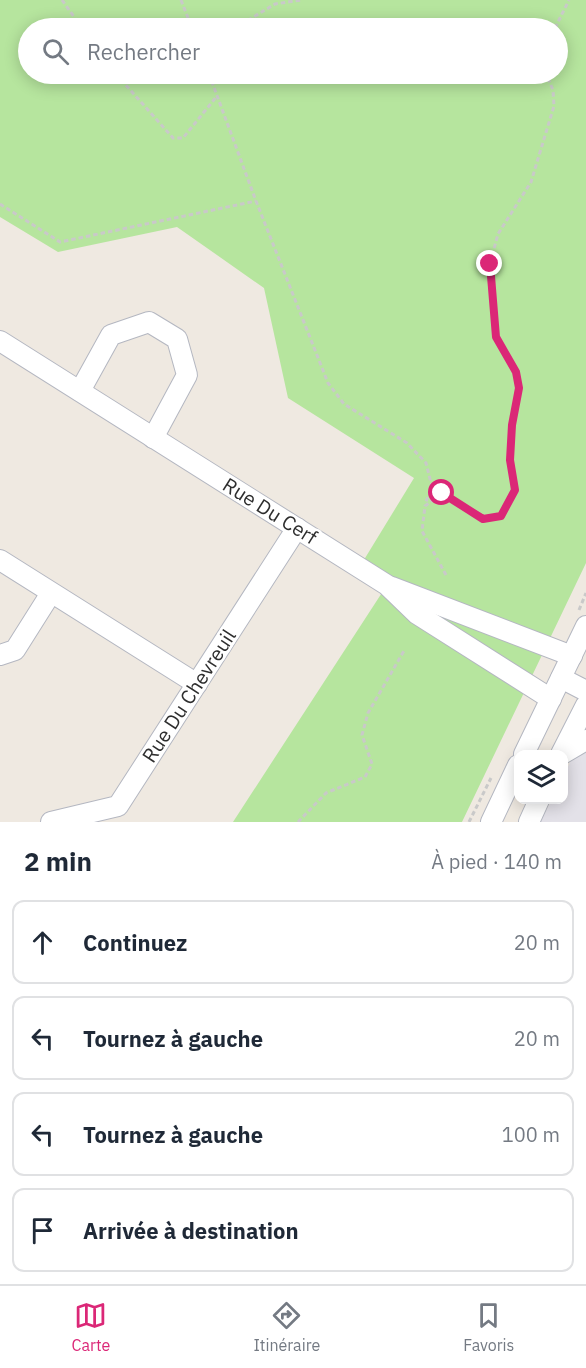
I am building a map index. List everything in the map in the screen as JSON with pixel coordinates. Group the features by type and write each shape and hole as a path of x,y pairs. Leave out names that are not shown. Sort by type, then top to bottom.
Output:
{"street":[{"path":"80,392 111,335 149,322 177,339 187,375 153,438"},
{"name":"Rue Du Cerf","path":"0,341 387,585 417,614 551,699"},
{"name":"Rue Du Chevreuil","path":"51,822 118,806 297,528"},
{"path":"0,560 197,684"},
{"name":"Rue Du Cerf","path":"387,585 432,600 572,656"},
{"path":"0,655 15,650 51,592"},
{"path":"526,750 586,626"},
{"path":"561,678 586,691"},
{"path":"564,750 586,705"},
{"path":"568,750 586,740"},
{"path":"490,822 514,775"},
{"path":"529,822 537,804"}],"path":[{"path":"62,0 75,18"},
{"path":"181,0 188,18"},
{"path":"252,18 275,4 301,0"},
{"path":"560,18 569,0"},
{"path":"125,84 173,138 183,138 217,96"},
{"path":"213,84 328,383 344,404 408,443 426,463 432,487 424,506 422,531 446,575"},
{"path":"424,506 442,493 483,519 501,516 515,490 510,460 512,425 519,388 516,372 496,337 490,264 498,234 531,182 554,106 550,84"},
{"path":"0,204 60,242 256,201"},
{"path":"298,822 326,793 365,777 372,764 362,735 368,713 405,649"}],"shaded area":[{"path":"586,730 586,822 540,822 550,804 568,804 568,767"}],"green space":[{"path":"0,0 586,0 586,563 462,822 233,822 387,585 359,568 414,478 288,398 264,288 177,227 58,252 0,217"}],"route":[{"path":"442,493 462,503 483,519 501,516 515,490 510,460 512,425 519,388 516,372 496,337 490,264"}]}
